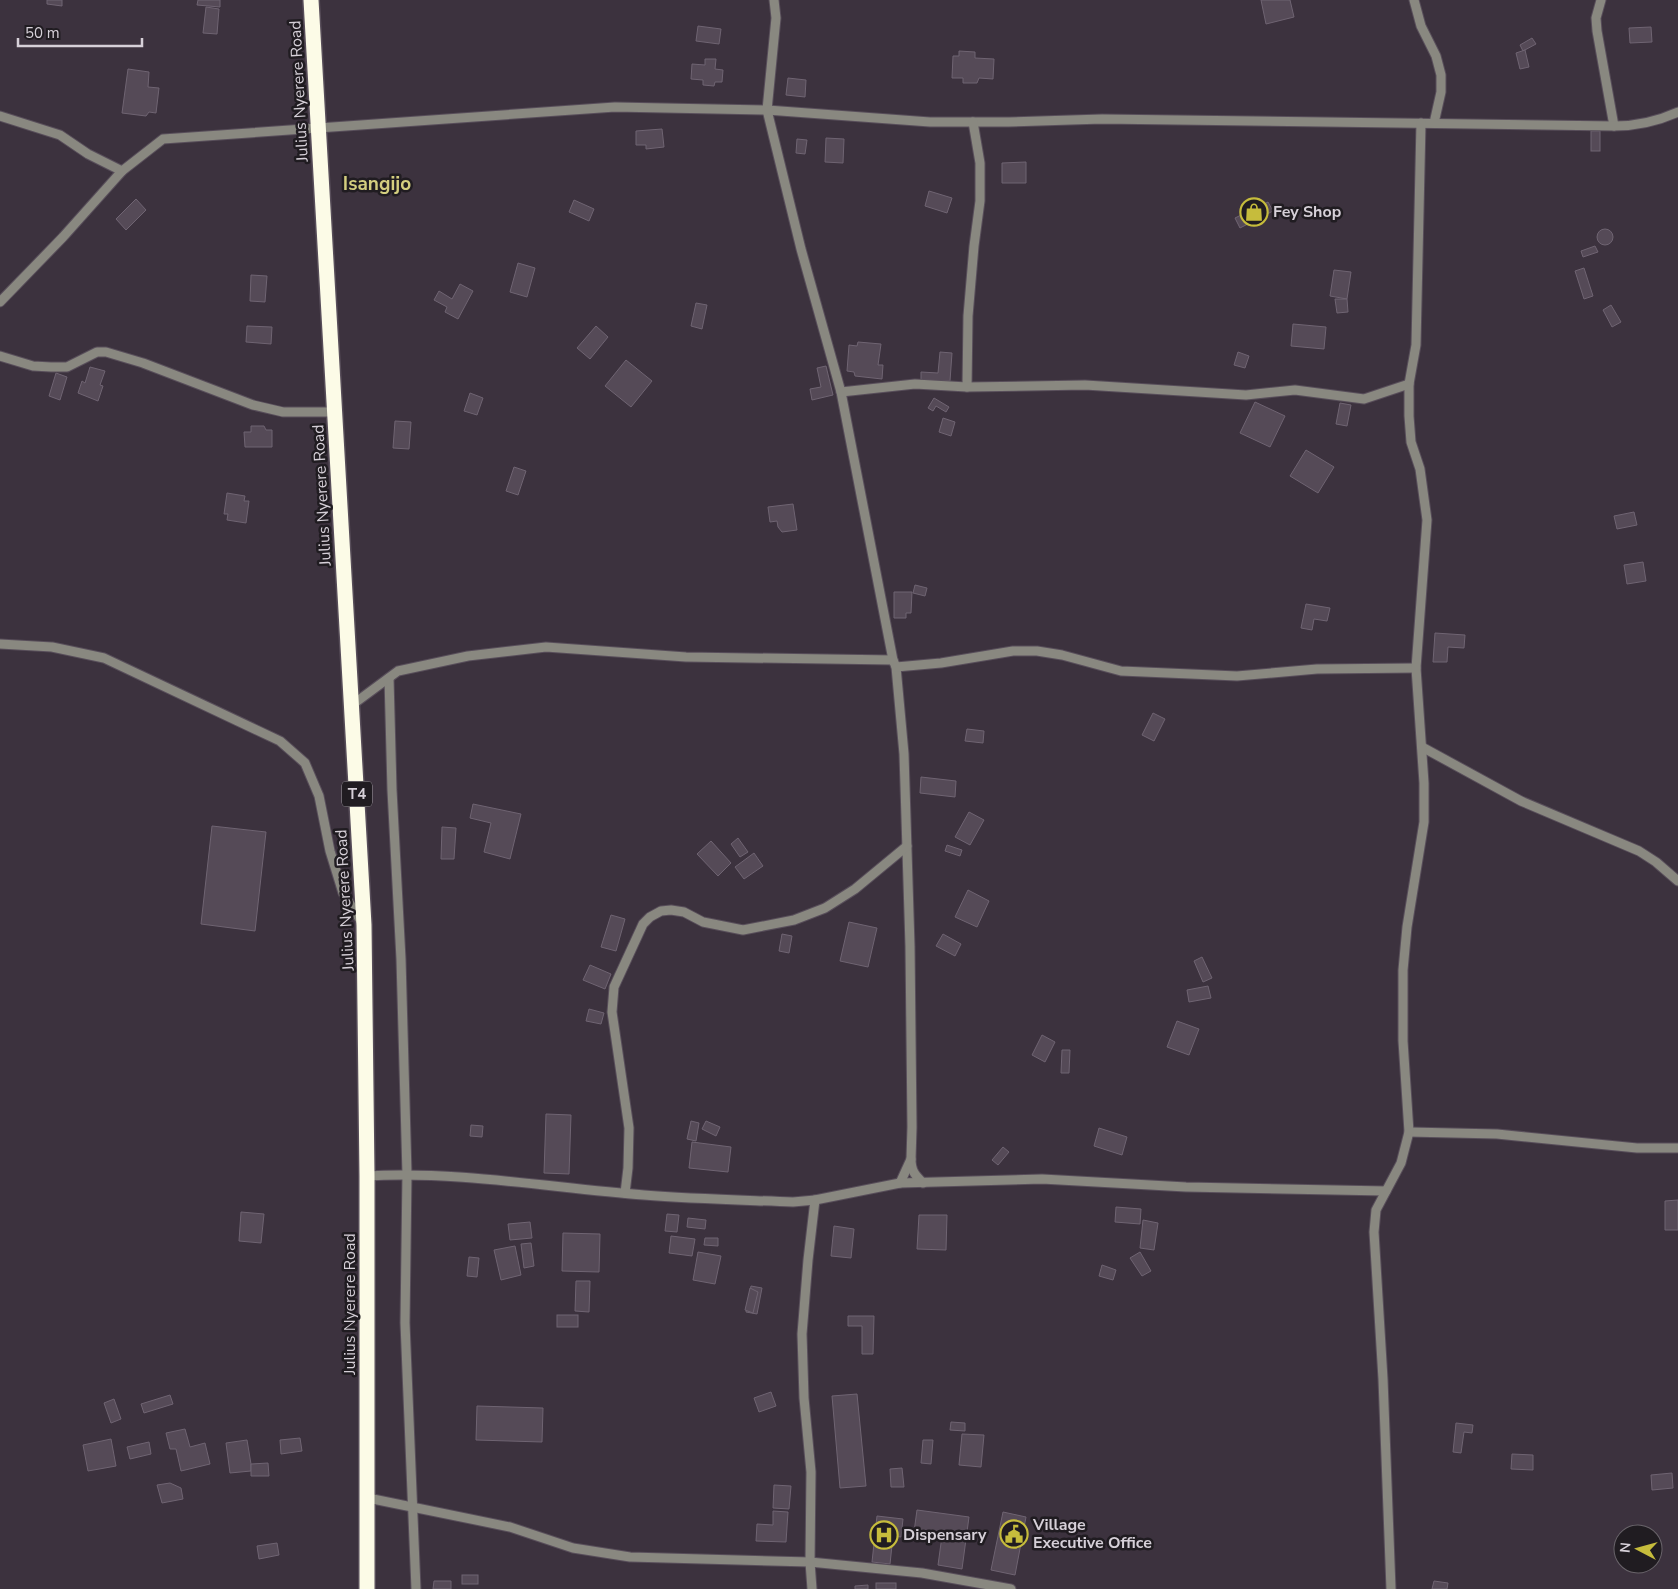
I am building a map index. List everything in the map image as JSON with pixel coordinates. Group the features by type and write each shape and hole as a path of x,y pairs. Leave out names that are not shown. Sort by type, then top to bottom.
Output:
{"highway":[{"name":"Julius Nyerere Road","path":"311,0 364,925 368,1176 367,1589"}],"street":[{"path":"774,0 776,18 767,110 841,392 894,664 904,754 910,946 911,1169 914,1175 923,1183"},
{"path":"1414,0 1421,26 1436,56 1441,75 1442,92 1434,124"},
{"path":"1601,0 1596,18 1597,31 1614,126"},
{"path":"0,302 63,237 122,171 163,139 615,107 767,110 930,122 1009,122 1102,118 1614,126 1631,126 1665,118 1678,112"},
{"path":"0,116 60,135 88,154 122,171"},
{"path":"967,387 968,316 980,201 980,163 973,122"},
{"path":"1391,1589 1383,1379 1374,1232 1376,1210 1402,1163 1409,1132 1403,1041 1403,970 1407,927 1424,822 1424,783 1416,668 1427,520 1420,469 1411,442 1409,416 1409,384 1416,337 1421,123"},
{"path":"0,356 33,366 59,367 67,366 97,352 106,352 253,406 283,412 335,412"},
{"path":"841,392 915,384 967,387 1085,385 1246,395 1295,390 1364,399 1409,384"},
{"path":"0,644 52,647 104,658 280,741 305,763 319,796 330,851 343,893 364,925"},
{"path":"352,705 398,671 468,656 546,647 686,657 894,664 941,663 1013,651 1037,651 1062,655 1121,671 1237,676 1318,669 1416,668"},
{"path":"389,678 401,968 407,1174 405,1323 416,1589"},
{"path":"1422,747 1521,801 1638,851 1656,862 1678,880"},
{"path":"624,1193 628,1168 630,1128 612,1012 614,987 644,924 650,917 661,910 684,912 703,922 743,930 794,920 825,908 855,889 907,846"},
{"path":"1409,1132 1497,1134 1637,1148 1678,1148"},
{"path":"900,1183 911,1159"},
{"path":"368,1176 407,1174 519,1182 624,1193 783,1202 815,1200 900,1183 1042,1179 1186,1187 1386,1191"},
{"path":"812,1589 810,1562 811,1472 804,1398 802,1334 815,1200"},
{"path":"368,1498 510,1527 574,1548 630,1557 810,1562 922,1573 1011,1589"}],"building":[{"path":"47,0 62,0 62,6 47,4"},
{"path":"198,0 220,0 220,7 197,5"},
{"path":"1261,0 1290,0 1294,17 1266,24"},
{"path":"206,7 219,9 217,34 203,33"},
{"path":"698,26 721,29 719,44 696,41"},
{"path":"1651,27 1652,42 1630,43 1629,28"},
{"path":"1532,38 1536,44 1523,51 1520,45"},
{"path":"1525,50 1529,67 1520,69 1516,53"},
{"path":"959,51 975,52 975,58 994,59 993,79 979,78 977,83 963,83 963,78 952,78 953,56 959,56"},
{"path":"705,59 716,59 715,69 723,70 722,82 715,82 714,86 703,85 703,80 691,79 692,64 705,65"},
{"path":"128,69 149,72 148,87 159,88 156,113 149,112 146,116 122,113"},
{"path":"788,78 806,80 805,97 786,95"},
{"path":"662,129 664,147 646,149 646,145 636,145 636,131"},
{"path":"1591,131 1600,131 1600,151 1591,151"},
{"path":"826,138 844,139 843,163 825,162"},
{"path":"797,139 807,140 805,154 796,153"},
{"path":"1026,162 1026,183 1002,183 1002,163"},
{"path":"929,191 952,198 947,213 925,206"},
{"path":"136,199 146,210 126,230 116,219"},
{"path":"574,200 594,209 589,221 569,212"},
{"path":"1268,202 1273,211 1240,228 1235,218"},
{"path":"1605,229 1611,231 1613,237 1611,243 1605,245 1599,243 1597,237 1599,231"},
{"path":"1595,246 1598,252 1583,257 1581,251"},
{"path":"518,263 535,268 527,297 510,292"},
{"path":"1584,268 1593,296 1584,299 1575,271"},
{"path":"1334,270 1351,272 1347,299 1330,296"},
{"path":"251,275 267,276 265,302 250,301"},
{"path":"460,284 473,291 458,319 445,312 447,307 434,300 439,291 452,299"},
{"path":"1335,299 1347,299 1348,312 1337,313"},
{"path":"696,303 707,305 702,329 691,326"},
{"path":"1611,305 1621,322 1612,327 1603,310"},
{"path":"1293,324 1326,327 1324,349 1291,346"},
{"path":"247,326 272,327 271,344 246,342"},
{"path":"596,326 608,337 590,359 577,348"},
{"path":"858,342 881,344 878,365 883,365 882,379 855,376 854,372 847,371 849,345 857,346"},
{"path":"940,352 952,353 950,381 921,380 921,372 938,373"},
{"path":"1238,352 1249,356 1245,368 1234,365"},
{"path":"626,360 652,381 631,407 605,386"},
{"path":"826,366 833,395 812,400 810,389 821,387 817,368"},
{"path":"90,367 105,371 100,385 103,386 98,401 78,393 82,381 85,383"},
{"path":"56,373 67,377 60,400 49,396"},
{"path":"470,393 483,398 477,415 464,411"},
{"path":"934,398 949,407 946,412 936,406 933,411 928,408"},
{"path":"1255,402 1285,416 1270,447 1240,433"},
{"path":"1340,403 1351,405 1347,426 1336,424"},
{"path":"943,418 955,422 951,436 939,432"},
{"path":"395,421 411,422 409,449 393,448"},
{"path":"251,426 264,426 266,430 272,430 272,447 245,447 244,432 251,432"},
{"path":"1306,450 1334,467 1318,493 1290,476"},
{"path":"514,467 526,471 518,495 506,491"},
{"path":"227,493 245,496 244,501 249,501 246,523 227,520 228,514 224,514"},
{"path":"793,504 797,530 782,532 778,527 777,521 770,522 768,507"},
{"path":"1634,512 1637,525 1617,529 1614,516"},
{"path":"1643,562 1646,581 1627,584 1624,565"},
{"path":"915,585 927,588 925,596 913,593"},
{"path":"894,592 912,592 911,613 906,613 906,618 894,618"},
{"path":"1306,604 1330,608 1327,621 1314,619 1312,630 1301,628"},
{"path":"1435,633 1465,635 1464,648 1448,647 1447,662 1433,662"},
{"path":"1153,713 1165,719 1154,741 1142,735"},
{"path":"967,729 984,731 983,743 965,741"},
{"path":"921,777 956,781 955,797 920,793"},
{"path":"473,804 521,814 510,859 484,852 491,823 470,818"},
{"path":"969,812 984,820 970,845 955,837"},
{"path":"212,826 266,832 255,931 201,924"},
{"path":"442,827 456,828 454,859 441,859"},
{"path":"738,838 748,852 740,857 731,844"},
{"path":"711,841 731,863 718,876 697,854"},
{"path":"947,845 962,850 960,856 945,851"},
{"path":"754,853 763,866 744,879 735,867"},
{"path":"968,890 989,901 977,927 955,917"},
{"path":"611,915 625,919 616,951 601,947"},
{"path":"849,922 877,928 868,967 840,961"},
{"path":"782,934 792,936 789,953 779,951"},
{"path":"943,934 961,944 955,956 936,946"},
{"path":"1202,957 1212,978 1203,982 1194,961"},
{"path":"590,965 611,974 605,989 583,980"},
{"path":"1208,986 1211,998 1189,1002 1187,990"},
{"path":"589,1009 604,1013 601,1024 586,1021"},
{"path":"1177,1021 1199,1029 1189,1055 1167,1047"},
{"path":"1042,1035 1055,1042 1045,1062 1032,1055"},
{"path":"1062,1050 1070,1050 1069,1073 1061,1073"},
{"path":"546,1114 571,1115 569,1174 544,1173"},
{"path":"691,1121 699,1123 696,1141 687,1139"},
{"path":"706,1121 720,1127 716,1136 702,1129"},
{"path":"471,1125 483,1126 482,1137 470,1136"},
{"path":"1099,1128 1127,1137 1122,1155 1094,1146"},
{"path":"692,1142 731,1147 728,1172 689,1168"},
{"path":"1003,1147 1009,1152 998,1165 992,1160"},
{"path":"1678,1200 1678,1230 1665,1230 1665,1201"},
{"path":"1116,1207 1141,1209 1140,1224 1115,1222"},
{"path":"241,1212 264,1214 261,1243 239,1241"},
{"path":"667,1214 679,1215 677,1232 665,1231"},
{"path":"919,1215 947,1215 946,1250 917,1249"},
{"path":"688,1218 706,1220 705,1229 687,1227"},
{"path":"1143,1220 1158,1223 1154,1250 1140,1248"},
{"path":"530,1222 532,1238 510,1240 508,1224"},
{"path":"834,1226 854,1229 851,1258 831,1256"},
{"path":"563,1233 600,1234 599,1272 562,1271"},
{"path":"671,1236 695,1239 692,1256 669,1253"},
{"path":"705,1238 718,1238 718,1246 704,1245"},
{"path":"531,1243 534,1266 524,1268 521,1244"},
{"path":"515,1246 521,1275 501,1280 494,1250"},
{"path":"698,1252 721,1256 715,1284 693,1280"},
{"path":"1140,1252 1151,1271 1142,1276 1130,1258"},
{"path":"469,1257 479,1258 477,1277 467,1276"},
{"path":"1102,1265 1116,1270 1113,1280 1099,1276"},
{"path":"576,1281 590,1281 589,1312 575,1311"},
{"path":"751,1286 762,1288 757,1314 746,1312"},
{"path":"750,1288 758,1292 753,1313 745,1310"},
{"path":"557,1315 578,1315 578,1327 557,1327"},
{"path":"848,1316 874,1316 873,1354 862,1354 862,1326 848,1326"},
{"path":"771,1392 776,1406 759,1412 754,1398"},
{"path":"857,1394 866,1486 840,1488 832,1396"},
{"path":"170,1395 173,1404 144,1413 141,1404"},
{"path":"114,1399 121,1419 111,1423 104,1403"},
{"path":"477,1406 543,1408 542,1442 476,1440"},
{"path":"951,1422 965,1423 965,1431 950,1430"},
{"path":"1456,1423 1473,1425 1472,1433 1464,1432 1461,1453 1453,1452"},
{"path":"185,1429 190,1447 205,1443 210,1464 181,1471 176,1449 170,1449 166,1433"},
{"path":"962,1434 984,1435 981,1467 959,1465"},
{"path":"300,1438 302,1451 281,1454 280,1440"},
{"path":"111,1439 116,1466 88,1471 83,1445"},
{"path":"247,1440 251,1471 230,1473 226,1443"},
{"path":"923,1440 933,1440 931,1464 921,1463"},
{"path":"149,1442 151,1454 130,1459 127,1447"},
{"path":"1512,1454 1533,1455 1533,1470 1511,1469"},
{"path":"268,1463 269,1476 251,1476 251,1464"},
{"path":"902,1468 904,1487 891,1487 890,1469"},
{"path":"1672,1473 1673,1488 1652,1490 1651,1475"},
{"path":"170,1483 181,1488 183,1499 162,1503 157,1485"},
{"path":"774,1485 791,1486 789,1509 773,1508"},
{"path":"917,1510 969,1517 962,1569 938,1565 942,1536 914,1532"},
{"path":"773,1511 788,1512 786,1542 756,1541 757,1524 773,1525"},
{"path":"1003,1512 1026,1517 1015,1575 991,1570"},
{"path":"877,1516 903,1519 901,1537 893,1536 890,1564 872,1562"},
{"path":"277,1543 279,1555 259,1559 257,1546"},
{"path":"462,1575 478,1575 478,1584 462,1584"},
{"path":"434,1581 451,1581 451,1589 433,1589"},
{"path":"1434,1581 1448,1583 1447,1589 1432,1589"},
{"path":"876,1583 896,1583 896,1589 876,1589"},
{"path":"868,1585 868,1589 855,1589 855,1586"}],"place":[{"name":"Fey Shop","path":"1254,212"},
{"name":"Village Executive Office","path":"1014,1534"},
{"name":"Dispensary","path":"884,1535"}],"district":[{"name":"Isangijo","path":"377,184"}]}
